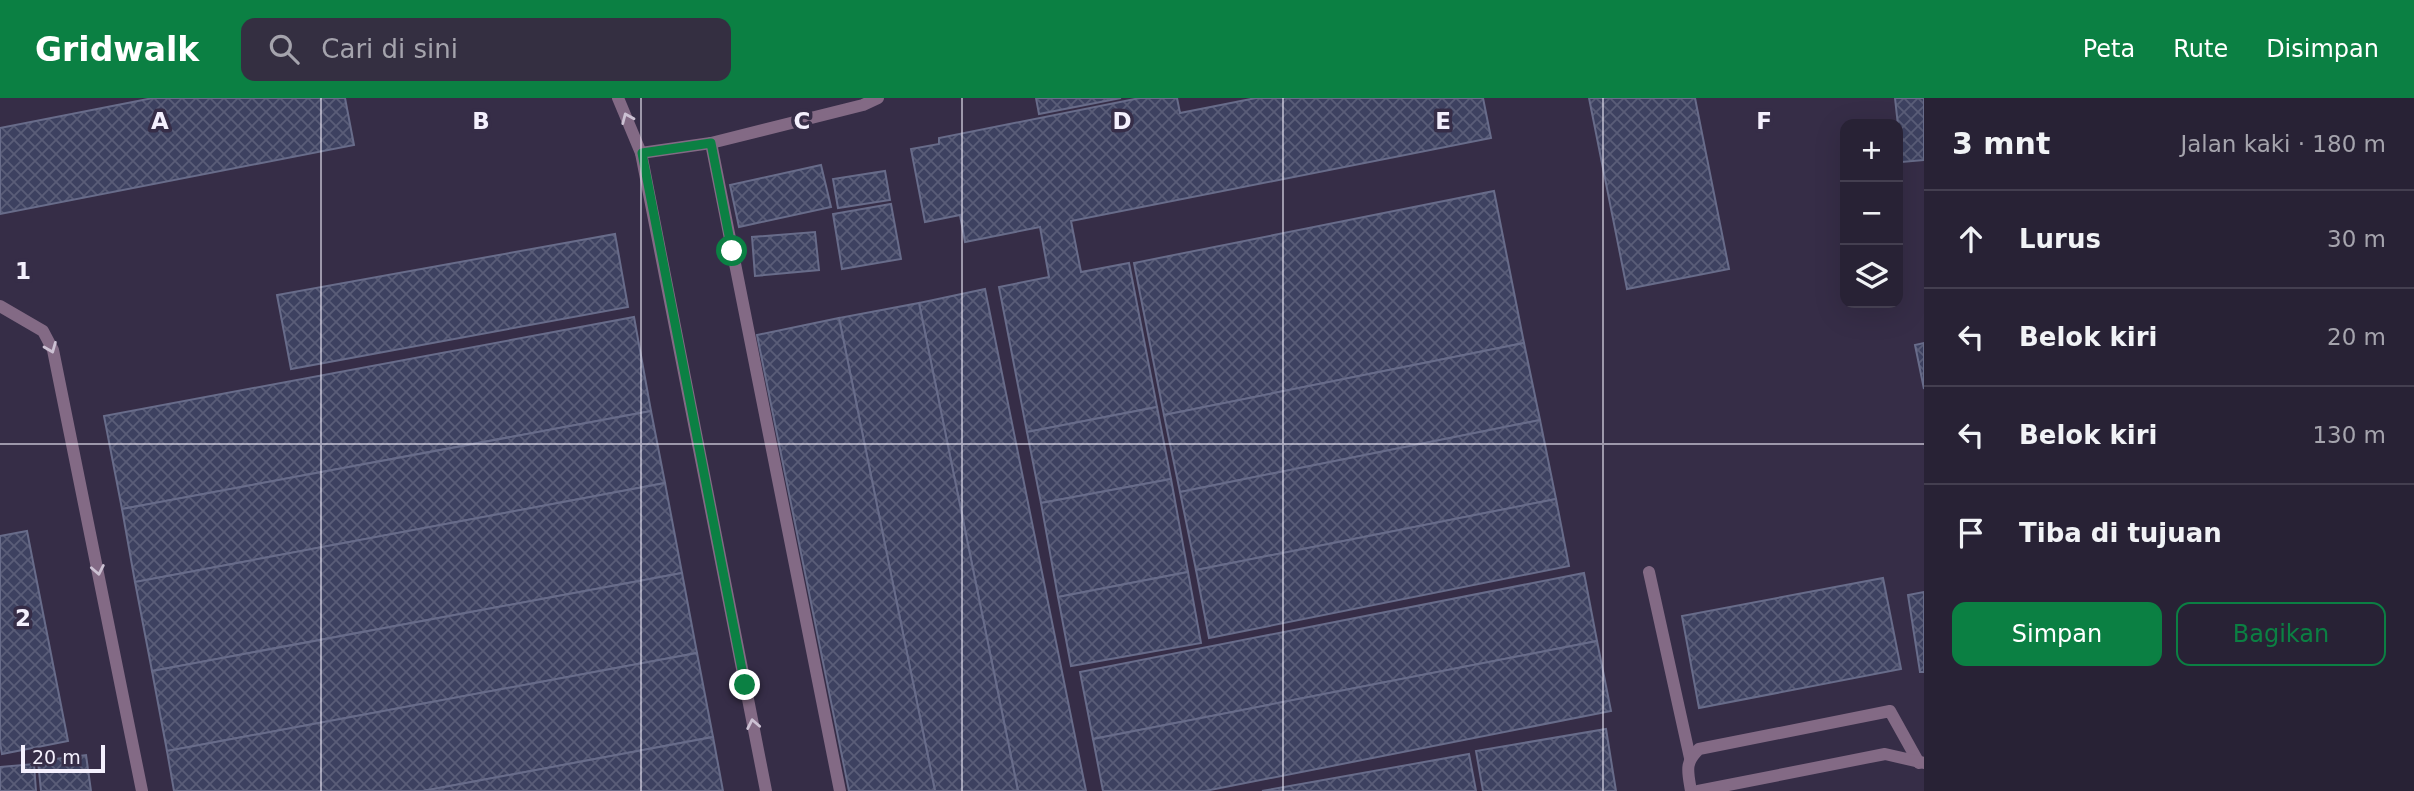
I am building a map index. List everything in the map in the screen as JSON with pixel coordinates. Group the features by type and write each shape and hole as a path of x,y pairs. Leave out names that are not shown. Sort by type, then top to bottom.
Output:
{"lane":[{"path":"618,98 642,153 766,791"},
{"path":"642,153 711,143 863,105 878,98"},
{"path":"711,143 840,791"},
{"path":"0,306 43,331 53,350 142,791"},
{"path":"1649,572 1690,758 1688,772 1691,791"},
{"path":"1690,758 1699,749 1890,711 1922,763"},
{"path":"1698,791 1885,754 1922,763"}],"building":[{"path":"153,98 345,98 354,145 0,214 0,128"},
{"path":"1036,98 1121,98 1039,114"},
{"path":"1140,98 1177,98 1180,113 1256,98 1483,98 1491,138 1071,221 1081,272 1129,263 1157,407 1027,432 999,287 1049,277 1040,227 965,242 960,215 925,222 911,149 939,144 939,138"},
{"path":"1589,98 1695,98 1729,269 1627,289"},
{"path":"1895,98 1924,98 1924,160 1903,162 1903,119 1897,119"},
{"path":"821,165 831,207 739,227 730,185"},
{"path":"885,171 890,200 838,208 833,179"},
{"path":"1494,191 1524,343 1164,415 1134,263"},
{"path":"891,204 901,259 842,269 833,214"},
{"path":"815,232 819,270 755,276 752,237"},
{"path":"615,234 628,307 291,369 277,295"},
{"path":"985,289 1086,791 1018,791 919,303"},
{"path":"919,303 1018,791 935,791 839,318"},
{"path":"634,317 651,411 122,509 104,416"},
{"path":"839,318 935,791 849,791 757,335"},
{"path":"1524,343 1540,420 1180,492 1164,415"},
{"path":"1924,343 1924,389 1915,345"},
{"path":"1157,407 1171,479 1041,503 1027,432"},
{"path":"651,411 665,483 135,582 122,509"},
{"path":"1540,420 1556,499 1196,570 1180,492"},
{"path":"1171,479 1188,572 1058,597 1041,503"},
{"path":"665,483 682,573 152,671 135,582"},
{"path":"1556,499 1569,566 1209,638 1196,570"},
{"path":"27,531 68,741 2,754 0,536"},
{"path":"1188,572 1201,643 1071,666 1058,597"},
{"path":"682,573 697,653 167,751 152,671"},
{"path":"1584,573 1597,641 1093,739 1080,672"},
{"path":"1883,578 1901,669 1699,708 1682,616"},
{"path":"1924,592 1924,672 1920,672 1908,595"},
{"path":"1597,641 1611,711 1205,791 1103,791 1093,739"},
{"path":"697,653 713,737 423,791 174,791 167,751"},
{"path":"1606,729 1616,791 1483,791 1476,751"},
{"path":"713,737 723,791 423,791"},
{"path":"1469,754 1476,791 1262,791"},
{"path":"86,755 91,791 41,791 38,761"},
{"path":"34,764 36,791 0,791 0,767"}],"route":[{"path":"732,251 711,143 642,153 745,685"}]}
